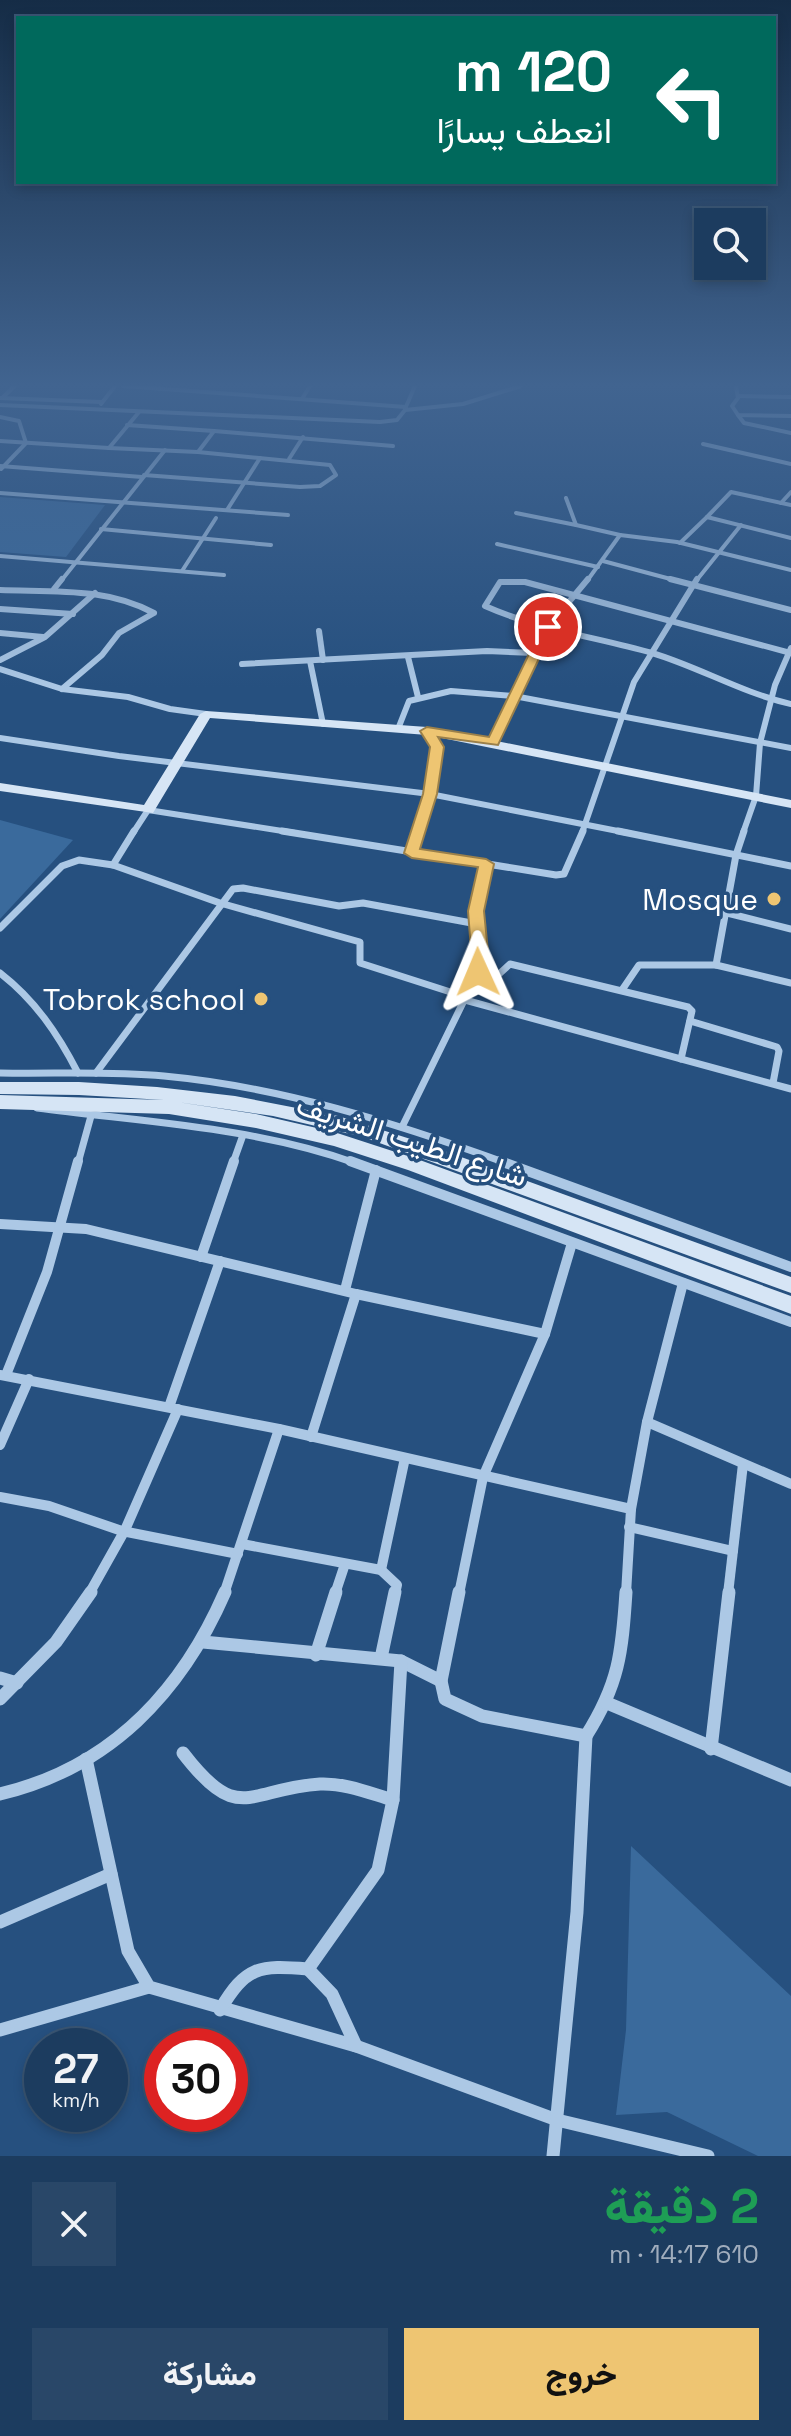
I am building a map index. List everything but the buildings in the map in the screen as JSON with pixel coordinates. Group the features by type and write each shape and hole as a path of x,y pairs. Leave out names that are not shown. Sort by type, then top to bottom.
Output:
{"main road":[{"path":"0,787 148,810 206,714 427,731 791,804"},
{"name":"شارع الطيب الشريف","path":"0,1088 70,1087 147,1091 248,1104 314,1117 422,1150 791,1285"},
{"name":"شارع الطيب الشريف","path":"7,1102 169,1107 256,1121 334,1139 411,1164 791,1305"}],"street":[{"path":"54,589 135,487"},
{"path":"227,510 242,487"},
{"path":"680,543 730,492 791,505"},
{"path":"781,503 791,492"},
{"path":"0,493 288,515"},
{"path":"566,498 576,525"},
{"path":"516,513 620,535 680,543 791,570"},
{"path":"707,517 791,538"},
{"path":"182,571 216,518"},
{"path":"113,865 148,810 564,874 585,826 634,682 693,584 741,525"},
{"path":"101,529 271,545"},
{"path":"493,742 548,627 603,561 620,535"},
{"path":"497,544 598,567"},
{"path":"0,556 224,575"},
{"path":"603,561 791,610"},
{"path":"716,965 736,855 756,796 760,743 771,701 790,651 672,623 525,582 501,581 485,606 548,627 652,654 720,678 771,701 791,704"},
{"path":"0,590 54,589 95,593 141,604 154,615 119,633 102,655 62,689"},
{"path":"0,660 45,637 95,593"},
{"path":"0,609 73,614"},
{"path":"319,631 323,660"},
{"path":"0,633 45,637"},
{"path":"242,664 487,651 534,653"},
{"path":"408,657 418,697"},
{"path":"310,661 323,724"},
{"path":"0,669 62,689 128,697 170,709 206,714"},
{"path":"398,729 408,702 451,691 514,696 791,748"},
{"path":"412,853 430,794 437,747 427,731"},
{"path":"0,738 119,756 430,794 791,866"},
{"path":"0,928 21,912 62,865 78,860 113,865 220,903 360,942 360,963 466,999 791,1089"},
{"path":"402,1127 478,972 481,962 476,911 486,864"},
{"path":"96,1073 233,889 243,888 339,906 363,903 477,924"},
{"path":"727,913 791,929"},
{"path":"478,972 498,975 510,964 688,1007 692,1011 681,1059"},
{"path":"622,990 635,968 643,964 716,965 791,983"},
{"path":"0,973 21,988 47,1015 78,1073"},
{"path":"690,1021 777,1047 779,1051 773,1083"},
{"path":"0,1073 163,1076 254,1088 320,1103 402,1127 791,1267"},
{"path":"7,1102 243,1135 329,1154 791,1322"},
{"path":"91,1116 47,1272 3,1375 279,1429 631,1509"},
{"path":"201,1257 243,1135"},
{"path":"311,1437 351,1292 376,1170"},
{"path":"0,1224 86,1229 545,1334"},
{"path":"572,1243 545,1334 483,1477 441,1681 445,1699 482,1716 586,1736"},
{"path":"0,1699 56,1642 85,1600 161,1454 220,1261"},
{"path":"553,2156 577,1912 586,1736 607,1703 624,1643 631,1509 647,1422 683,1283"},
{"path":"0,1445 29,1379"},
{"path":"647,1422 791,1484"},
{"path":"0,1794 22,1789 101,1753 151,1712 175,1686 203,1642 240,1549 279,1429"},
{"path":"381,1570 405,1458"},
{"path":"711,1749 743,1464"},
{"path":"0,1497 49,1506 122,1531 381,1570 397,1585 381,1658"},
{"path":"629,1527 733,1551"},
{"path":"316,1655 345,1564"},
{"path":"203,1642 401,1661 441,1681"},
{"path":"308,1969 378,1870 393,1800 401,1661"},
{"path":"0,1678 17,1683"},
{"path":"607,1703 791,1780"},
{"path":"183,1753 213,1789 227,1795 252,1798 303,1786 333,1784 393,1800"},
{"path":"86,1759 128,1951 149,1987"},
{"path":"0,1922 111,1874"},
{"path":"220,2010 237,1981 252,1968 308,1969 320,1976 334,1993 356,2046"},
{"path":"0,2030 149,1987 220,2010 356,2046 557,2120 708,2156"}],"shaded area":[{"path":"0,497 105,505 66,557 0,552"},
{"path":"0,820 73,840 0,919"},
{"path":"631,1846 791,1996 791,2156 758,2156 667,2112 616,2115 626,2030"}],"place":[{"name":"Mosque","path":"774,899"},
{"name":"Tobrok school","path":"261,999"}],"route":[{"path":"478,972 481,962 476,911 486,864 412,853 430,794 437,747 427,731 493,742 548,627"}]}
